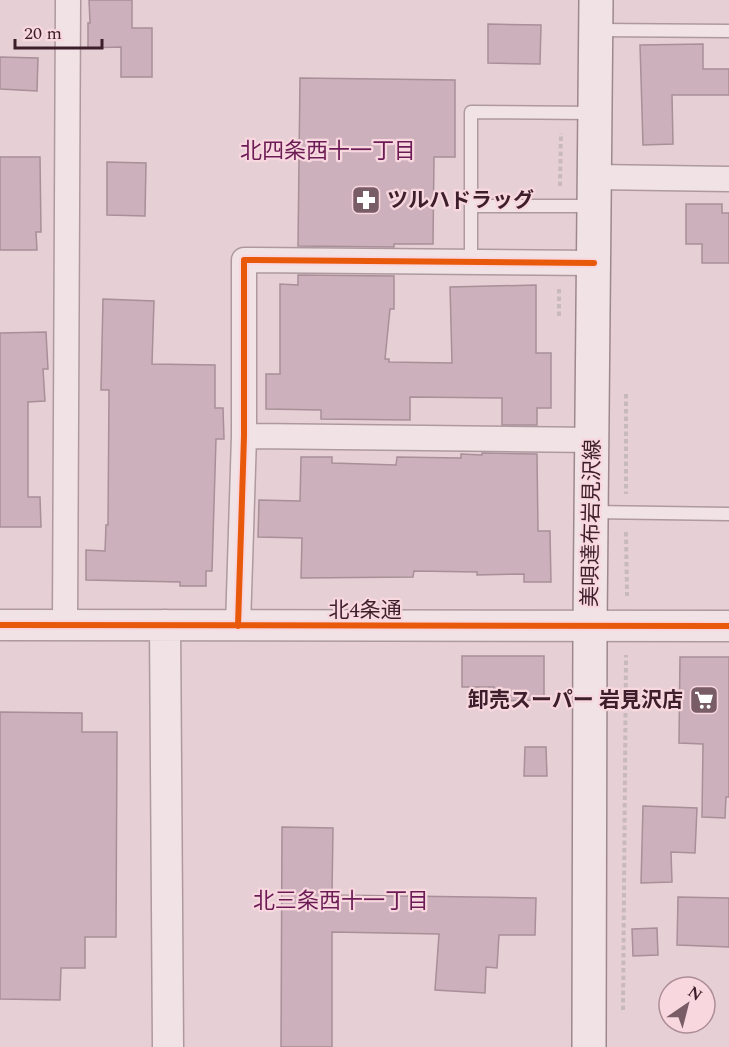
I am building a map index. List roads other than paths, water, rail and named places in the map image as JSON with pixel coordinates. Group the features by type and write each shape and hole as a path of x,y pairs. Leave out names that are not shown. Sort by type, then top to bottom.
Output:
{"main road":[{"name":"美唄達布岩見沢線","path":"589,1047 590,625 596,15"}],"street":[{"path":"65,624 68,0"},
{"path":"595,191 729,179"},
{"path":"238,626 244,436 244,260 594,263"},
{"path":"244,436 592,440"},
{"name":"北4条通","path":"0,625 729,626"},
{"path":"165,625 168,1047"}],"lane":[{"path":"596,15 729,31"},
{"path":"471,262 471,112 595,112"},
{"path":"471,206 595,191"},
{"path":"591,513 729,514"}],"place":[{"name":"ツルハドラッグ","path":"366,200"},
{"name":"卸売スーパー 岩見沢店","path":"704,700"}],"district":[{"name":"北四条西十一丁目","path":"328,150"},
{"name":"北三条西十一丁目","path":"341,900"}]}
